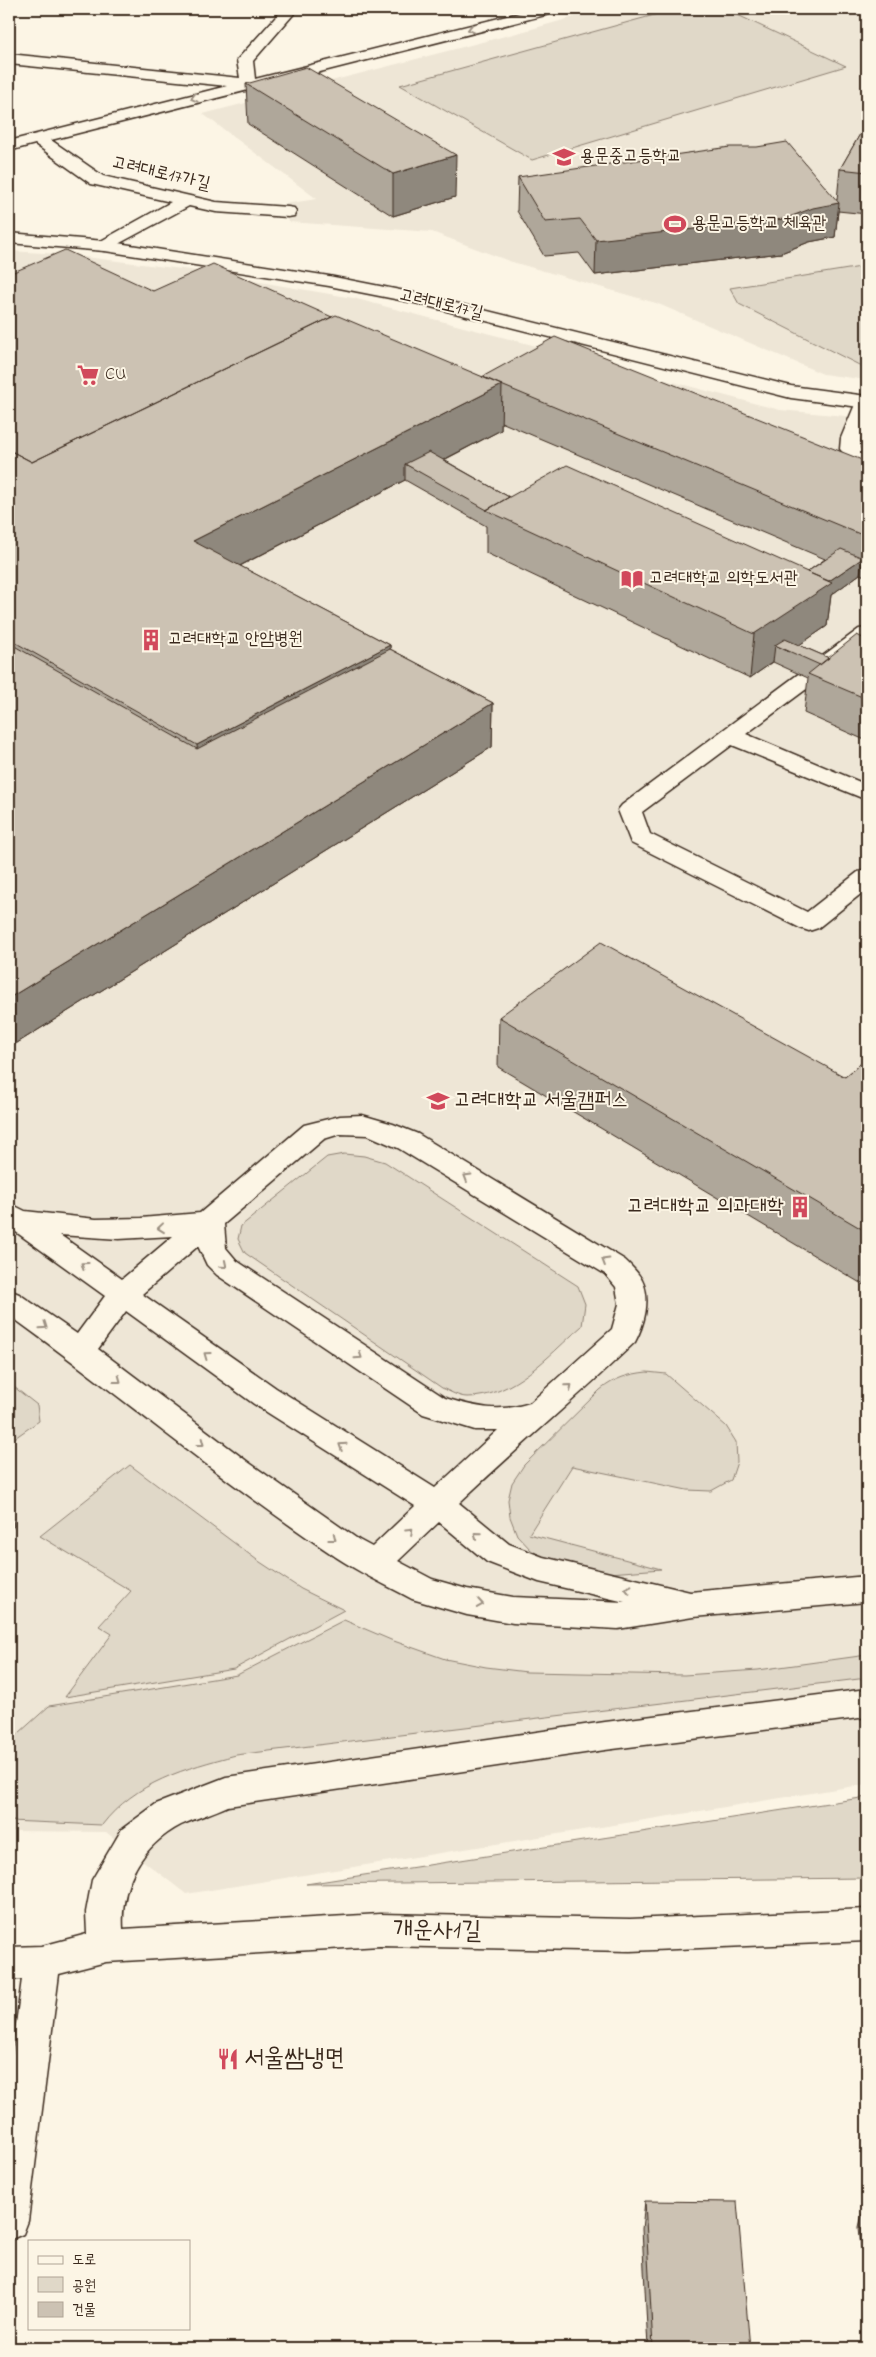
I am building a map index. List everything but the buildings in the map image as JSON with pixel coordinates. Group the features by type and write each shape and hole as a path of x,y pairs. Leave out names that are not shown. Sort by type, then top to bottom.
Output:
{"street":[{"path":"248,84 245,60 291,9"},
{"path":"9,146 248,84 552,9"},
{"path":"9,59 248,84"},
{"name":"고려대로17가길","path":"38,139 97,180 216,207 288,212"},
{"path":"105,246 187,200"},
{"name":"고려대로17길","path":"9,238 105,246 319,280 415,298 791,392 867,402"},
{"path":"867,402 851,438 850,449 867,468"},
{"path":"867,634 630,810 639,838 809,922 867,877"},
{"path":"730,736 867,794"},
{"path":"80,1351 123,1294 314,1132 336,1124 359,1124 380,1128 408,1141 615,1267 630,1284 633,1304 625,1334 498,1448 374,1564"},
{"path":"12,1215 50,1225 95,1229 157,1229 210,1222"},
{"path":"12,1215 265,1396 455,1516 498,1552 539,1569 693,1604"},
{"path":"210,1222 209,1242 217,1259 227,1268 434,1406 475,1419 500,1420 522,1419 542,1410"},
{"path":"9,1301 80,1351 237,1470 348,1549 424,1590 467,1602 513,1610 618,1616 693,1604 867,1589"},
{"path":"106,1946 104,1912 110,1880 134,1840 168,1815 226,1792 605,1736 867,1703"},
{"name":"개운사1길","path":"25,1962 106,1946 380,1930 630,1936 867,1925"},
{"path":"9,2221 25,1962"}],"shaded area":[{"name":"용문중고등학교","path":"592,9 867,9 867,380 823,374 656,303 509,261 432,232 289,222 284,204 317,199 203,114 521,32 581,15"},
{"name":"고려대학교 서울캠퍼스","path":"9,251 61,254 190,270 353,298 780,410 867,418 867,1784 186,1894 106,1832 9,1831"}],"green space":[{"path":"676,9 725,9 846,66 532,160 400,85"},
{"path":"867,266 867,369 739,304 730,288"},
{"path":"344,1154 364,1156 385,1162 578,1286 585,1304 582,1326 544,1361 515,1382 500,1390 484,1395 464,1397 442,1388 245,1253 238,1239 241,1226 327,1157"},
{"path":"647,1372 666,1374 726,1426 736,1442 737,1462 731,1480 711,1491 687,1490 572,1466 529,1534 661,1569 597,1574 548,1561 531,1550 517,1535 510,1517 508,1500 512,1483 524,1465 600,1390 622,1377"},
{"path":"9,1383 37,1405 39,1421 9,1442"},
{"path":"130,1465 257,1560 301,1589 344,1610 234,1669 65,1697 112,1634 99,1626 131,1591 40,1536"},
{"path":"344,1620 391,1640 445,1659 527,1672 684,1675 758,1670 867,1655 867,1678 236,1755 199,1765 146,1787 115,1810 102,1825 9,1821 9,1742 49,1706 237,1675"},
{"path":"867,1797 867,1878 306,1884"}],"place":[{"name":"용문중고등학교","path":"564,157"},
{"name":"용문고등학교 체육관","path":"675,224"},
{"name":"CU","path":"88,375"},
{"name":"고려대학교 의학도서관","path":"632,579"},
{"name":"고려대학교 안암병원","path":"151,640"},
{"name":"고려대학교 서울캠퍼스","path":"438,1101"},
{"name":"고려대학교 의과대학","path":"800,1207"},
{"name":"서울쌈냉면","path":"228,2059"}]}
